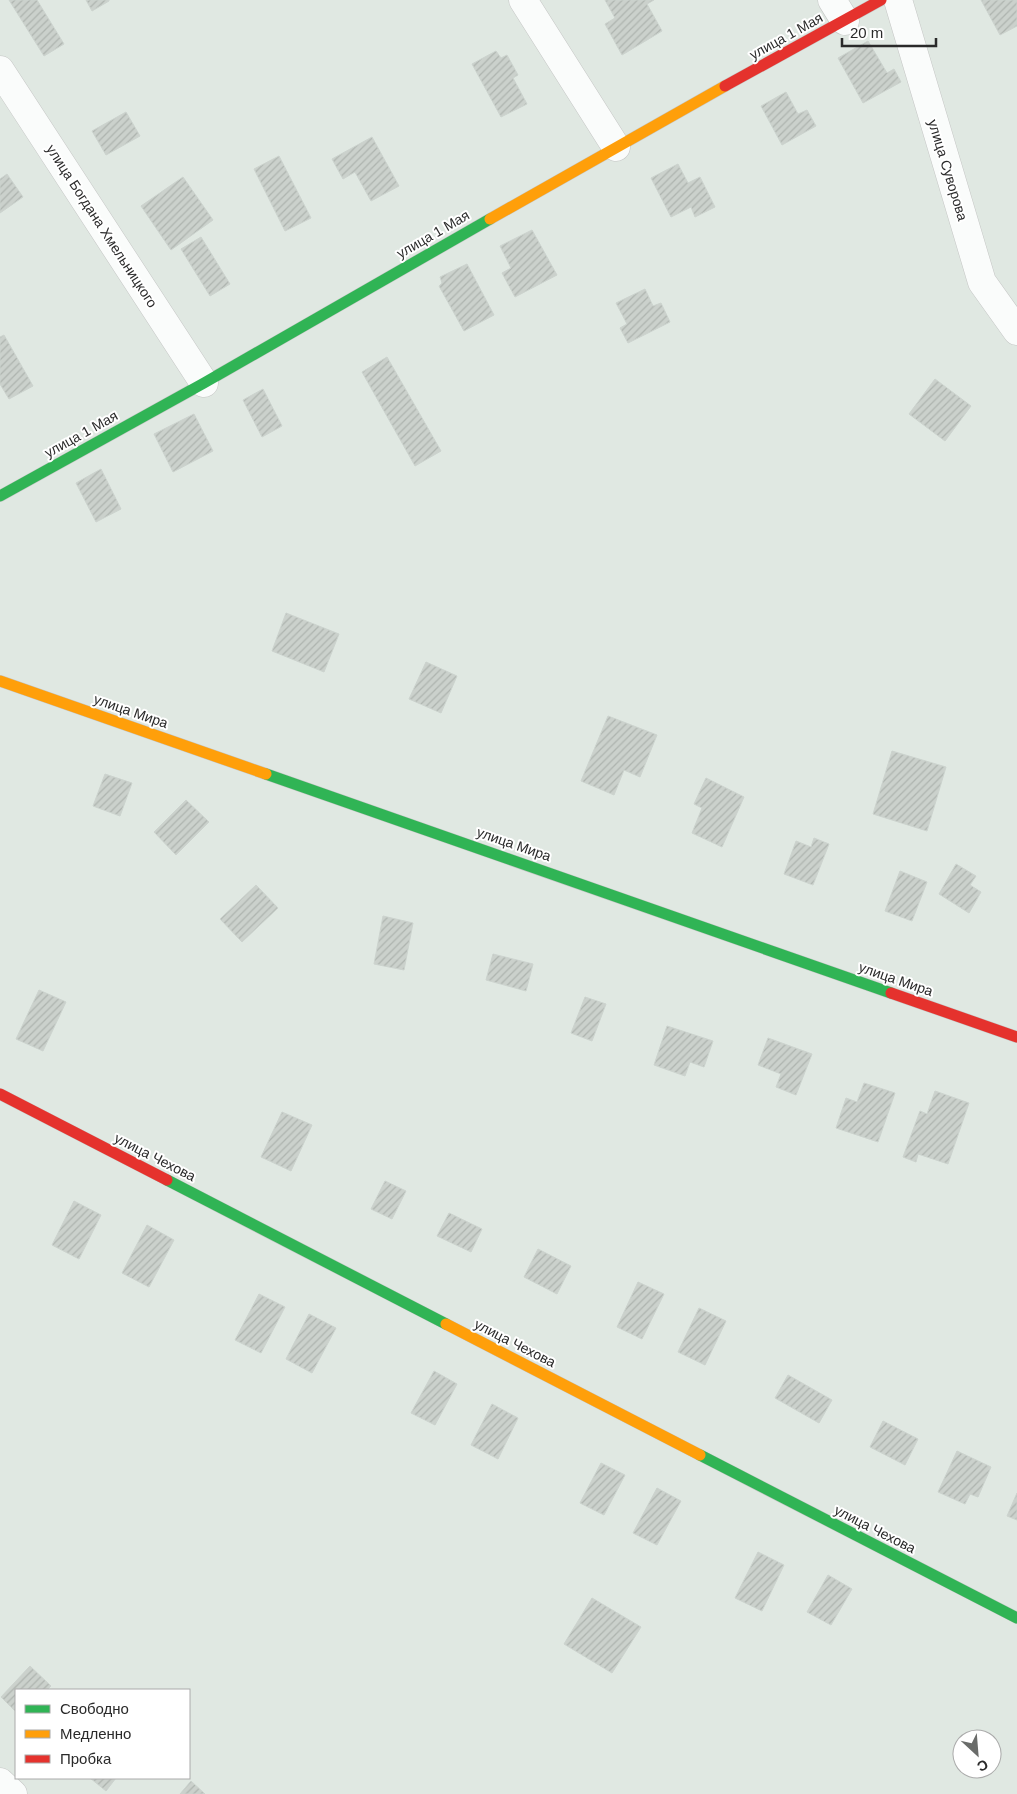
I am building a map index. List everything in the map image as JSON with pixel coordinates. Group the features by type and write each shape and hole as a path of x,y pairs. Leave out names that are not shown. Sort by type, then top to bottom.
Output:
{"street":[{"path":"522,0 616,147"},
{"name":"улица 1 Мая","path":"0,496 204,383 616,147 838,10 881,0"},
{"name":"улица Суворова","path":"898,0 982,282 1017,331"},
{"name":"улица Богдана Хмельницкого","path":"0,70 204,383"},
{"name":"улица Мира","path":"0,681 1017,1037"},
{"name":"улица Чехова","path":"0,1094 1017,1618"},
{"path":"0,1782 13,1794"}],"building":[{"path":"9,0 37,0 64,44 44,56"},
{"path":"86,0 109,0 109,1 92,11"},
{"path":"605,0 654,0 647,4 662,31 622,55 605,24 615,18"},
{"path":"981,0 1017,0 1017,26 1000,35"},
{"path":"868,41 887,73 894,69 901,82 863,103 838,58"},
{"path":"496,51 501,58 507,55 518,75 513,78 527,104 501,117 472,64"},
{"path":"786,92 798,114 807,110 816,126 782,145 761,106"},
{"path":"126,112 140,136 106,155 92,131"},
{"path":"372,137 399,186 371,201 355,172 343,179 332,159"},
{"path":"279,156 311,218 285,231 254,169"},
{"path":"678,164 688,183 700,177 715,207 695,217 691,207 671,217 651,178"},
{"path":"7,174 23,197 0,213 0,179"},
{"path":"183,177 213,220 171,250 141,206"},
{"path":"532,230 557,275 515,297 502,273 511,268 500,246"},
{"path":"201,237 230,284 210,296 181,249"},
{"path":"467,264 494,315 464,331 439,286 442,283 440,277"},
{"path":"645,289 653,306 661,303 670,322 628,343 620,328 627,324 616,303"},
{"path":"4,335 33,386 9,399 0,384 0,337"},
{"path":"387,357 441,451 415,466 362,372"},
{"path":"935,379 971,406 945,441 909,414"},
{"path":"263,389 282,426 262,437 243,400"},
{"path":"194,414 213,451 173,472 154,434"},
{"path":"101,469 121,509 96,522 76,483"},
{"path":"286,613 339,634 324,672 272,651"},
{"path":"426,662 457,676 441,713 409,699"},
{"path":"608,716 657,735 640,777 624,770 614,795 581,781"},
{"path":"892,751 946,767 927,831 873,814"},
{"path":"105,774 132,783 120,816 93,806"},
{"path":"706,778 744,797 722,847 692,833 702,808 694,804"},
{"path":"186,800 209,822 176,855 154,832"},
{"path":"814,838 829,844 813,885 784,874 796,841 811,847"},
{"path":"956,864 976,876 970,885 981,892 969,913 939,894"},
{"path":"900,871 927,882 912,921 885,911"},
{"path":"256,885 278,908 242,942 220,919"},
{"path":"383,916 413,923 404,970 374,964"},
{"path":"493,954 533,964 526,991 486,980"},
{"path":"39,990 66,1002 43,1051 16,1039"},
{"path":"585,997 606,1004 592,1041 571,1033"},
{"path":"667,1026 713,1041 704,1067 690,1062 685,1076 654,1065"},
{"path":"768,1038 812,1054 796,1095 776,1087 781,1074 758,1065"},
{"path":"864,1083 895,1093 878,1142 836,1128 846,1098 857,1102"},
{"path":"935,1091 969,1103 948,1164 918,1154 916,1162 903,1157 920,1111 927,1114"},
{"path":"282,1112 312,1125 291,1171 261,1157"},
{"path":"385,1181 406,1191 392,1219 371,1209"},
{"path":"74,1201 101,1215 79,1259 52,1245"},
{"path":"449,1213 482,1229 471,1252 437,1236"},
{"path":"147,1225 174,1240 149,1287 122,1273"},
{"path":"538,1249 571,1266 557,1294 524,1277"},
{"path":"638,1282 664,1294 642,1339 617,1327"},
{"path":"259,1294 285,1307 261,1353 235,1340"},
{"path":"699,1308 726,1321 705,1365 678,1352"},
{"path":"309,1314 336,1328 312,1373 286,1359"},
{"path":"434,1371 457,1384 435,1425 411,1413"},
{"path":"788,1375 832,1400 819,1423 775,1398"},
{"path":"492,1404 518,1418 498,1459 471,1445"},
{"path":"883,1421 918,1439 905,1465 870,1447"},
{"path":"957,1451 991,1467 978,1497 970,1494 965,1504 938,1492"},
{"path":"601,1463 625,1475 604,1515 580,1503"},
{"path":"657,1488 681,1501 657,1545 633,1533"},
{"path":"1017,1493 1017,1520 1007,1516"},
{"path":"758,1552 784,1565 762,1611 735,1598"},
{"path":"828,1575 852,1589 831,1625 807,1612"},
{"path":"592,1598 641,1627 612,1673 564,1644"},
{"path":"30,1666 51,1686 48,1689 15,1689 15,1711 1,1697"},
{"path":"91,1779 115,1779 106,1791"},
{"path":"191,1781 205,1794 180,1794"}],"traffic: fast":[{"path":"0,496 204,383 490,219"},
{"path":"266,774 891,993"},
{"path":"167,1180 446,1324"},
{"path":"700,1455 1017,1618"}],"traffic: slow":[{"path":"490,219 725,86"},
{"path":"0,681 266,774"},
{"path":"446,1324 700,1455"}],"traffic: jam":[{"path":"725,86 881,0"},
{"path":"891,993 1017,1037"},
{"path":"0,1094 167,1180"}]}
